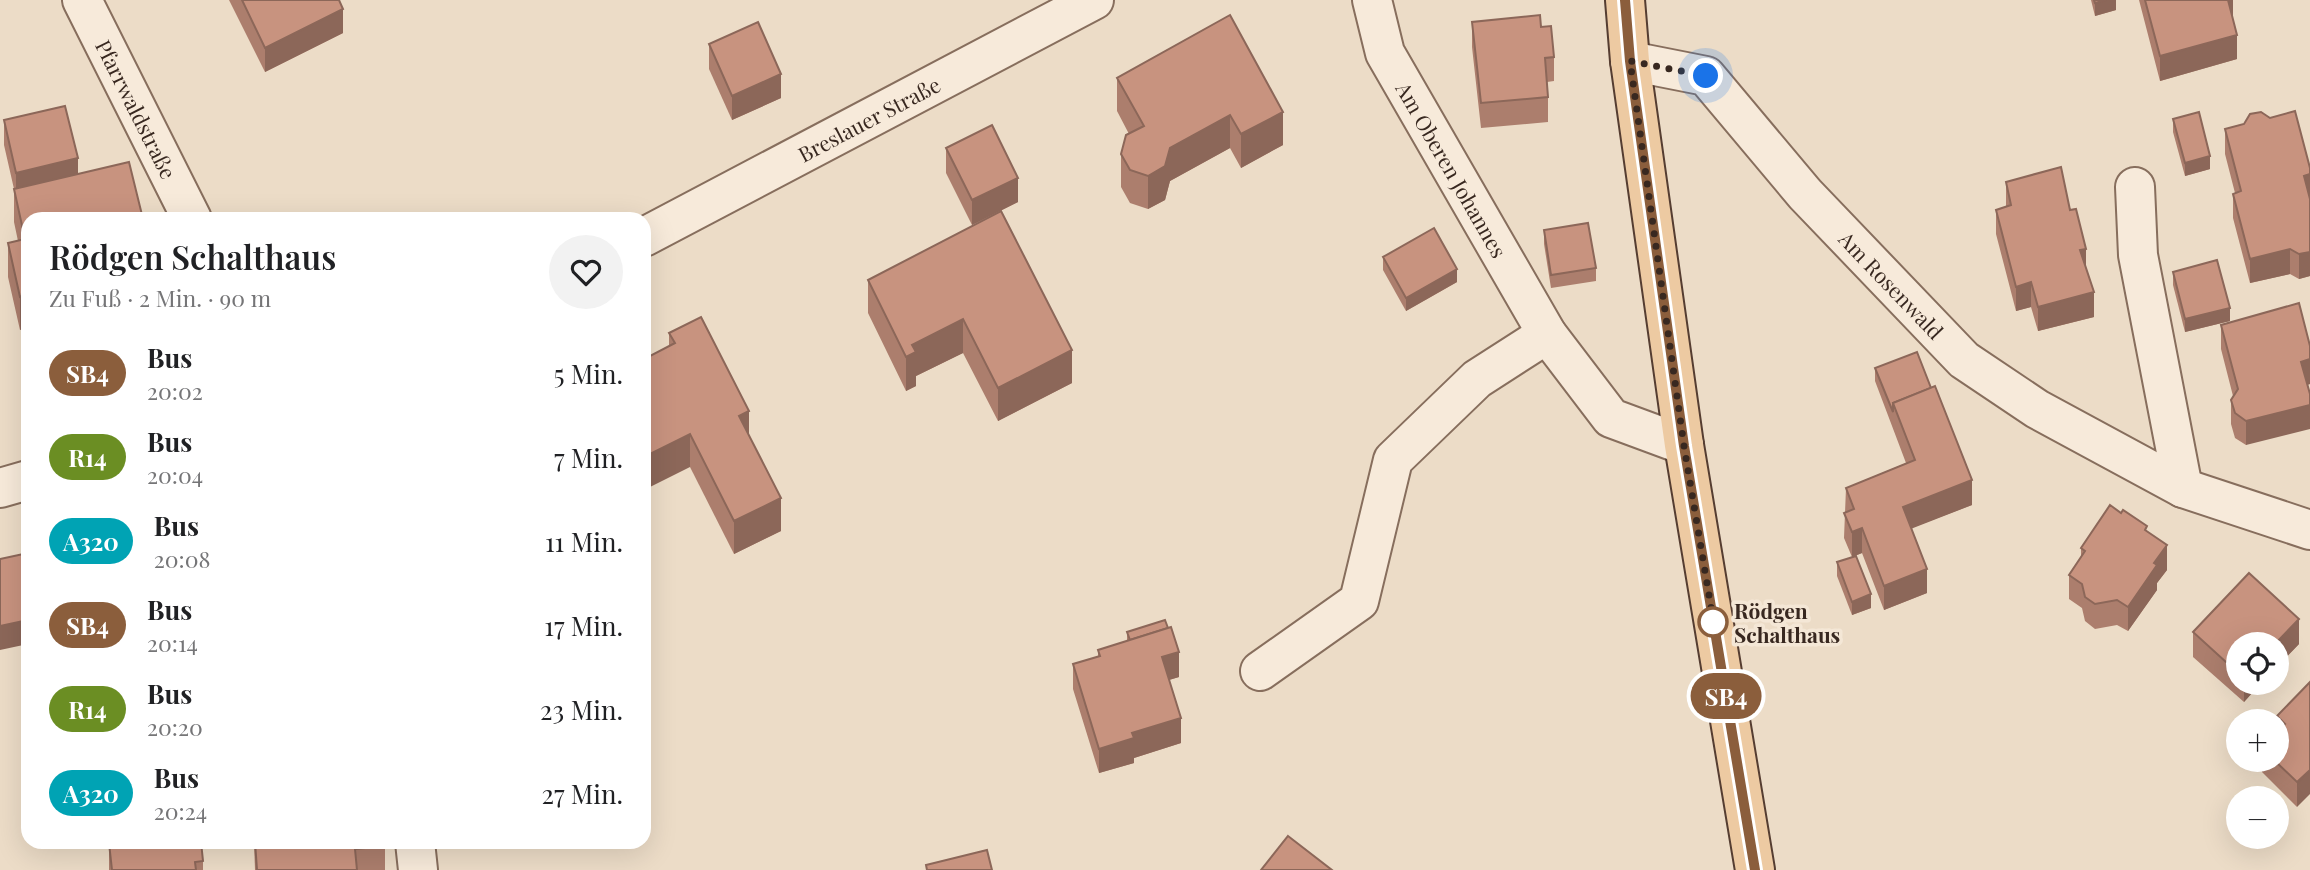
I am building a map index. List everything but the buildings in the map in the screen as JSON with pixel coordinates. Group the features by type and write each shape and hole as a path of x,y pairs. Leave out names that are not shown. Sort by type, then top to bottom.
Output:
{"main road":[{"path":"1625,0 1630,61 1684,446 1755,870"}],"street":[{"name":"Pfarrwaldstraße","path":"82,0 188,212"},
{"name":"Breslauer Straße","path":"651,233 1094,0"},
{"name":"Am Oberen Johannes","path":"1372,0 1385,53 1547,334 1611,418 1684,446"},
{"name":"Am Rosenwald","path":"1630,61 1706,76 1805,194 1964,360 2037,409 2183,488 2310,530"},
{"path":"2135,187 2138,256 2183,488"},
{"path":"1260,671 1359,601 1393,460 1477,379 1547,334"},
{"path":"0,488 21,482"},
{"path":"416,849 418,870"}],"bus line":[{"name":"SB4","path":"1625,0 1630,61 1684,446 1755,870"}],"place":[{"name":"Rödgen Schalthaus","path":"1713,622"}],"route":[{"path":"1706,76 1630,61 1684,446 1715,631 1713,622"}]}
